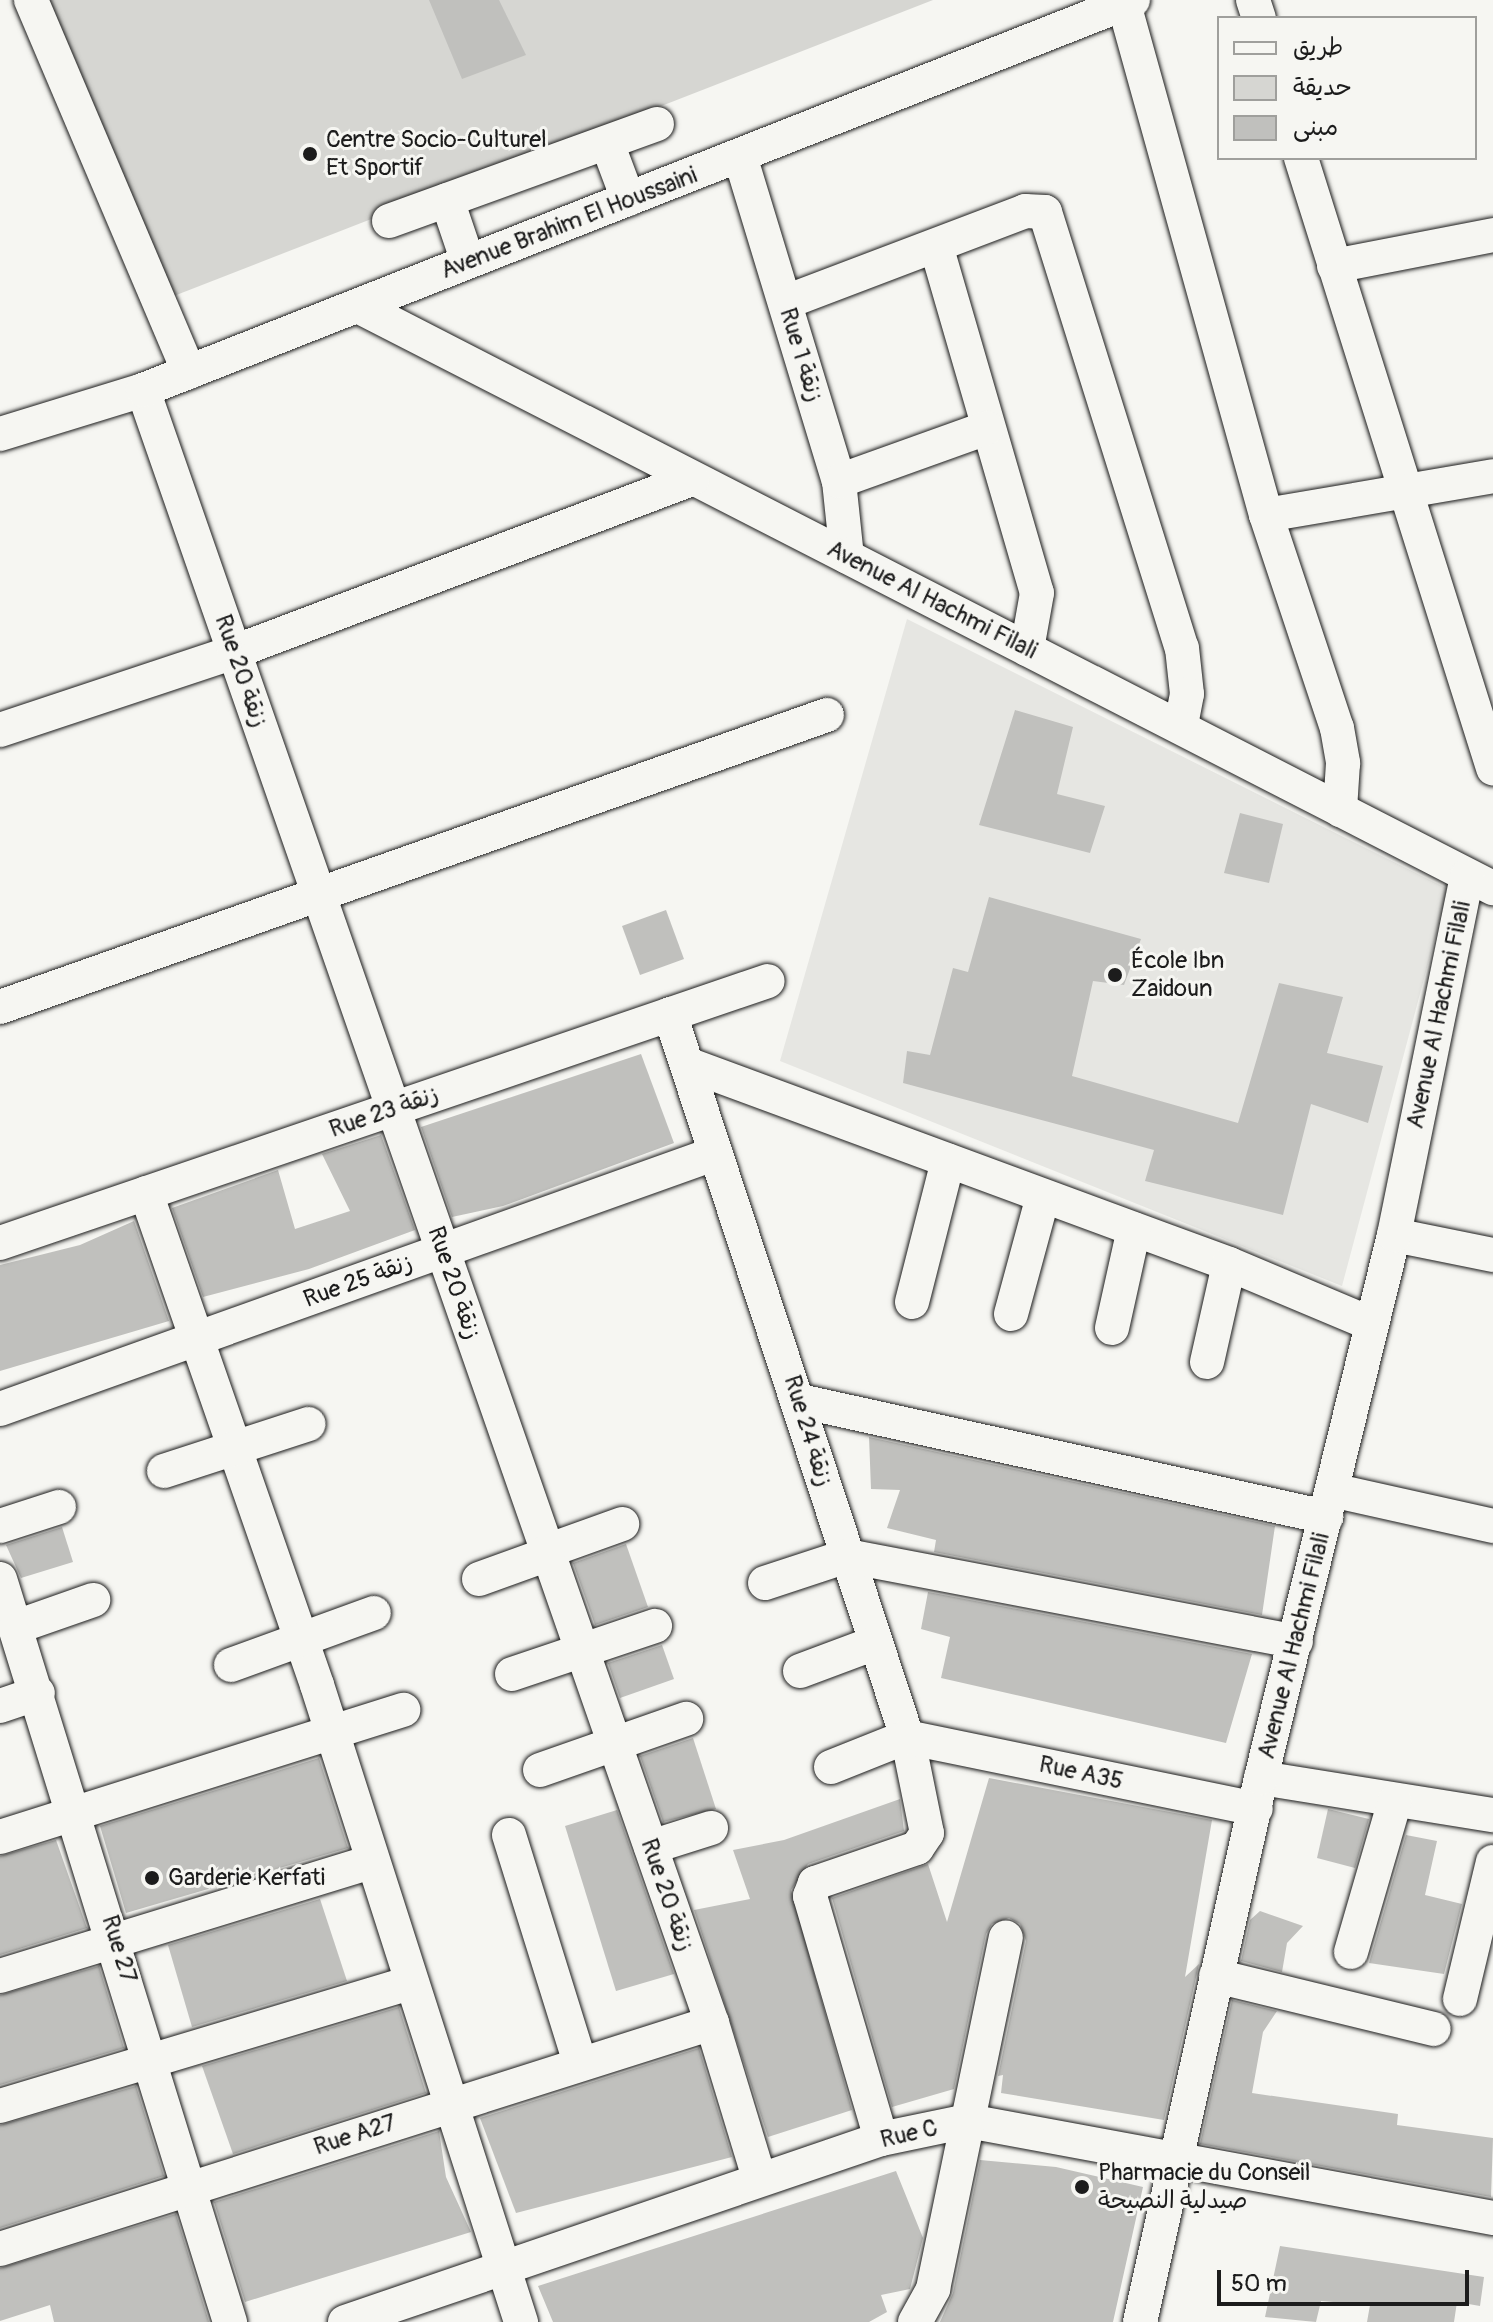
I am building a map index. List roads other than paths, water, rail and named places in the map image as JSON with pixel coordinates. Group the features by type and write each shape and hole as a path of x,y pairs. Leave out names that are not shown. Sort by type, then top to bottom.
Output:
{"street":[{"path":"31,0 189,372"},
{"path":"1129,2 1266,515 1337,728 1343,763 1340,810"},
{"name":"Avenue Brahim El Houssaini","path":"0,434 143,390 1129,2"},
{"path":"389,221 657,124"},
{"path":"607,143 628,199"},
{"name":"Rue 1 زنقة","path":"740,156 839,481 847,557"},
{"path":"1302,160 1403,493 1493,768"},
{"path":"447,200 468,262"},
{"path":"786,302 937,249 1025,211 1049,216 1182,648 1187,694 1181,726"},
{"path":"1334,266 1493,235"},
{"path":"937,249 1037,593 1027,649"},
{"name":"Avenue Al Hachmi Filali","path":"358,306 1480,882 1258,1794 1216,1976 1180,2158 1140,2322"},
{"name":"Rue 20 زنقة","path":"143,390 712,2023 759,2178"},
{"path":"839,481 987,428"},
{"path":"1266,515 1493,476"},
{"path":"0,730 234,652 692,479"},
{"path":"0,1007 827,715"},
{"name":"Rue 23 زنقة","path":"0,1243 768,981"},
{"name":"Rue 24 زنقة","path":"670,1014 800,1401 906,1737 927,1833 917,1848 815,1883 810,1896 881,2139"},
{"path":"687,1064 1229,1264 1372,1324"},
{"name":"Rue 25 زنقة","path":"0,1409 716,1153"},
{"path":"912,1302 948,1161"},
{"path":"146,1193 301,1639 500,2267 521,2322"},
{"path":"1011,1314 1043,1196"},
{"path":"1112,1328 1134,1229"},
{"path":"1394,1235 1493,1255"},
{"path":"1207,1362 1229,1264"},
{"path":"800,1401 1329,1503 1493,1526"},
{"path":"164,1471 309,1424"},
{"path":"0,1526 59,1507"},
{"path":"479,1579 622,1524"},
{"path":"765,1583 847,1556 1296,1642"},
{"name":"Rue 27","path":"0,1579 77,1812 230,2322"},
{"path":"16,1627 93,1600"},
{"path":"231,1665 374,1613"},
{"path":"512,1674 655,1626"},
{"path":"800,1671 875,1643"},
{"path":"0,1706 38,1693"},
{"path":"0,1837 404,1710"},
{"path":"540,1770 686,1719"},
{"path":"831,1767 906,1737"},
{"name":"Rue A35","path":"906,1737 1258,1794 1395,1801 1493,1815"},
{"path":"1351,1952 1395,1801"},
{"path":"651,1847 711,1828"},
{"path":"509,1835 580,2063"},
{"path":"0,1976 371,1862"},
{"path":"1460,1999 1493,1862"},
{"path":"915,2322 933,2289 1006,1938"},
{"path":"1216,1976 1434,2029"},
{"path":"0,2106 409,1983"},
{"name":"Rue A27","path":"0,2249 448,2104 712,2023"},
{"name":"Rue C","path":"345,2322 759,2178 881,2139 968,2121 1493,2218"}],"place":[{"name":"Centre Socio-Culturel Et Sportif","path":"310,154"},
{"name":"École Ibn Zaidoun","path":"1115,975"},
{"name":"Garderie Kerfati","path":"152,1878"},
{"name":"Pharmacie du Conseil صيدلية النصيحة","path":"1082,2187"}]}
